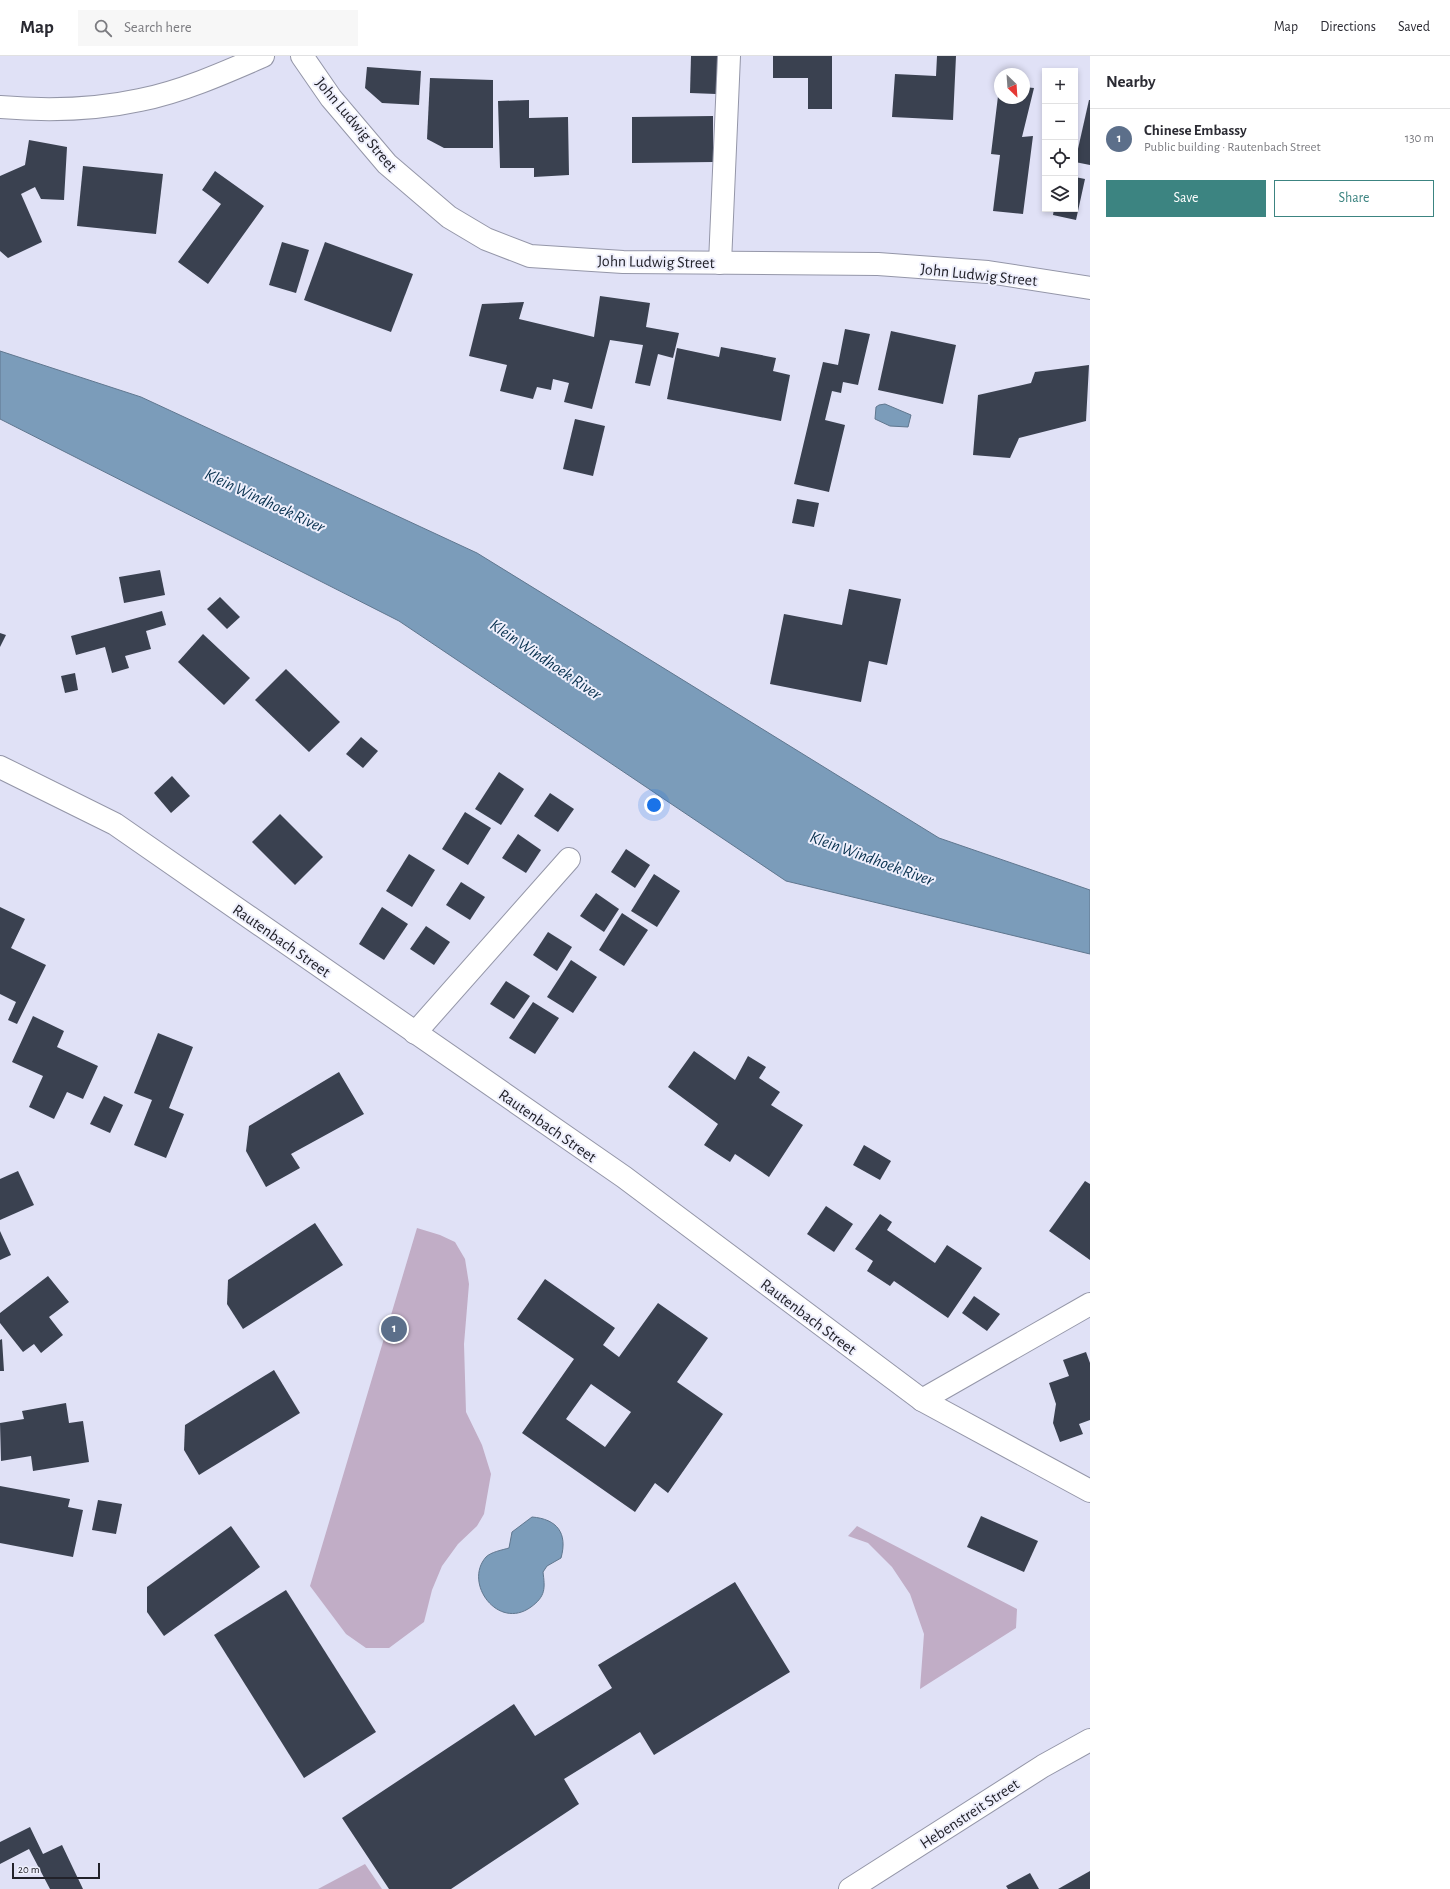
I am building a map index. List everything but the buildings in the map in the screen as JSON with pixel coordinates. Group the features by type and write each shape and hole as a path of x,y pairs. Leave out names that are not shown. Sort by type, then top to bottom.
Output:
{"street":[{"path":"0,106 19,109 77,109 140,100 217,76 263,56"},
{"name":"John Ludwig Street","path":"302,56 331,98 387,164 449,217 486,239 530,256 623,262 878,264 988,272 1090,288"},
{"path":"720,263 730,56"},
{"name":"Rautenbach Street","path":"0,766 115,824 624,1177 922,1400 1090,1491"},
{"path":"415,1033 569,859"},
{"path":"922,1400 1090,1304"},
{"name":"Hebenstreit Street","path":"850,1889 1043,1766 1090,1740"}],"shaded area":[{"path":"417,1228 440,1235 455,1242 465,1259 469,1284 464,1344 466,1412 482,1445 491,1474 484,1514 477,1526 458,1544 442,1566 432,1590 424,1622 389,1648 366,1648 346,1634 310,1586"},
{"path":"857,1526 1017,1609 1016,1628 920,1689 924,1634 910,1594 892,1567 868,1543 848,1536"},
{"path":"365,1864 382,1889 318,1889"}],"water":[{"name":"Klein Windhoek River","path":"0,351 141,397 477,553 939,838 1090,890 1090,954 786,881 399,621 0,419"},
{"path":"885,404 911,415 908,427 890,426 875,419 876,407"},
{"path":"532,1517 541,1518 548,1521 554,1524 558,1529 563,1541 561,1558 547,1566 543,1572 544,1587 542,1595 536,1603 519,1613 507,1613 496,1609 481,1591 479,1579 480,1568 488,1555 509,1548 512,1532"}],"place":[{"name":"Chinese Embassy","path":"394,1329"}]}
